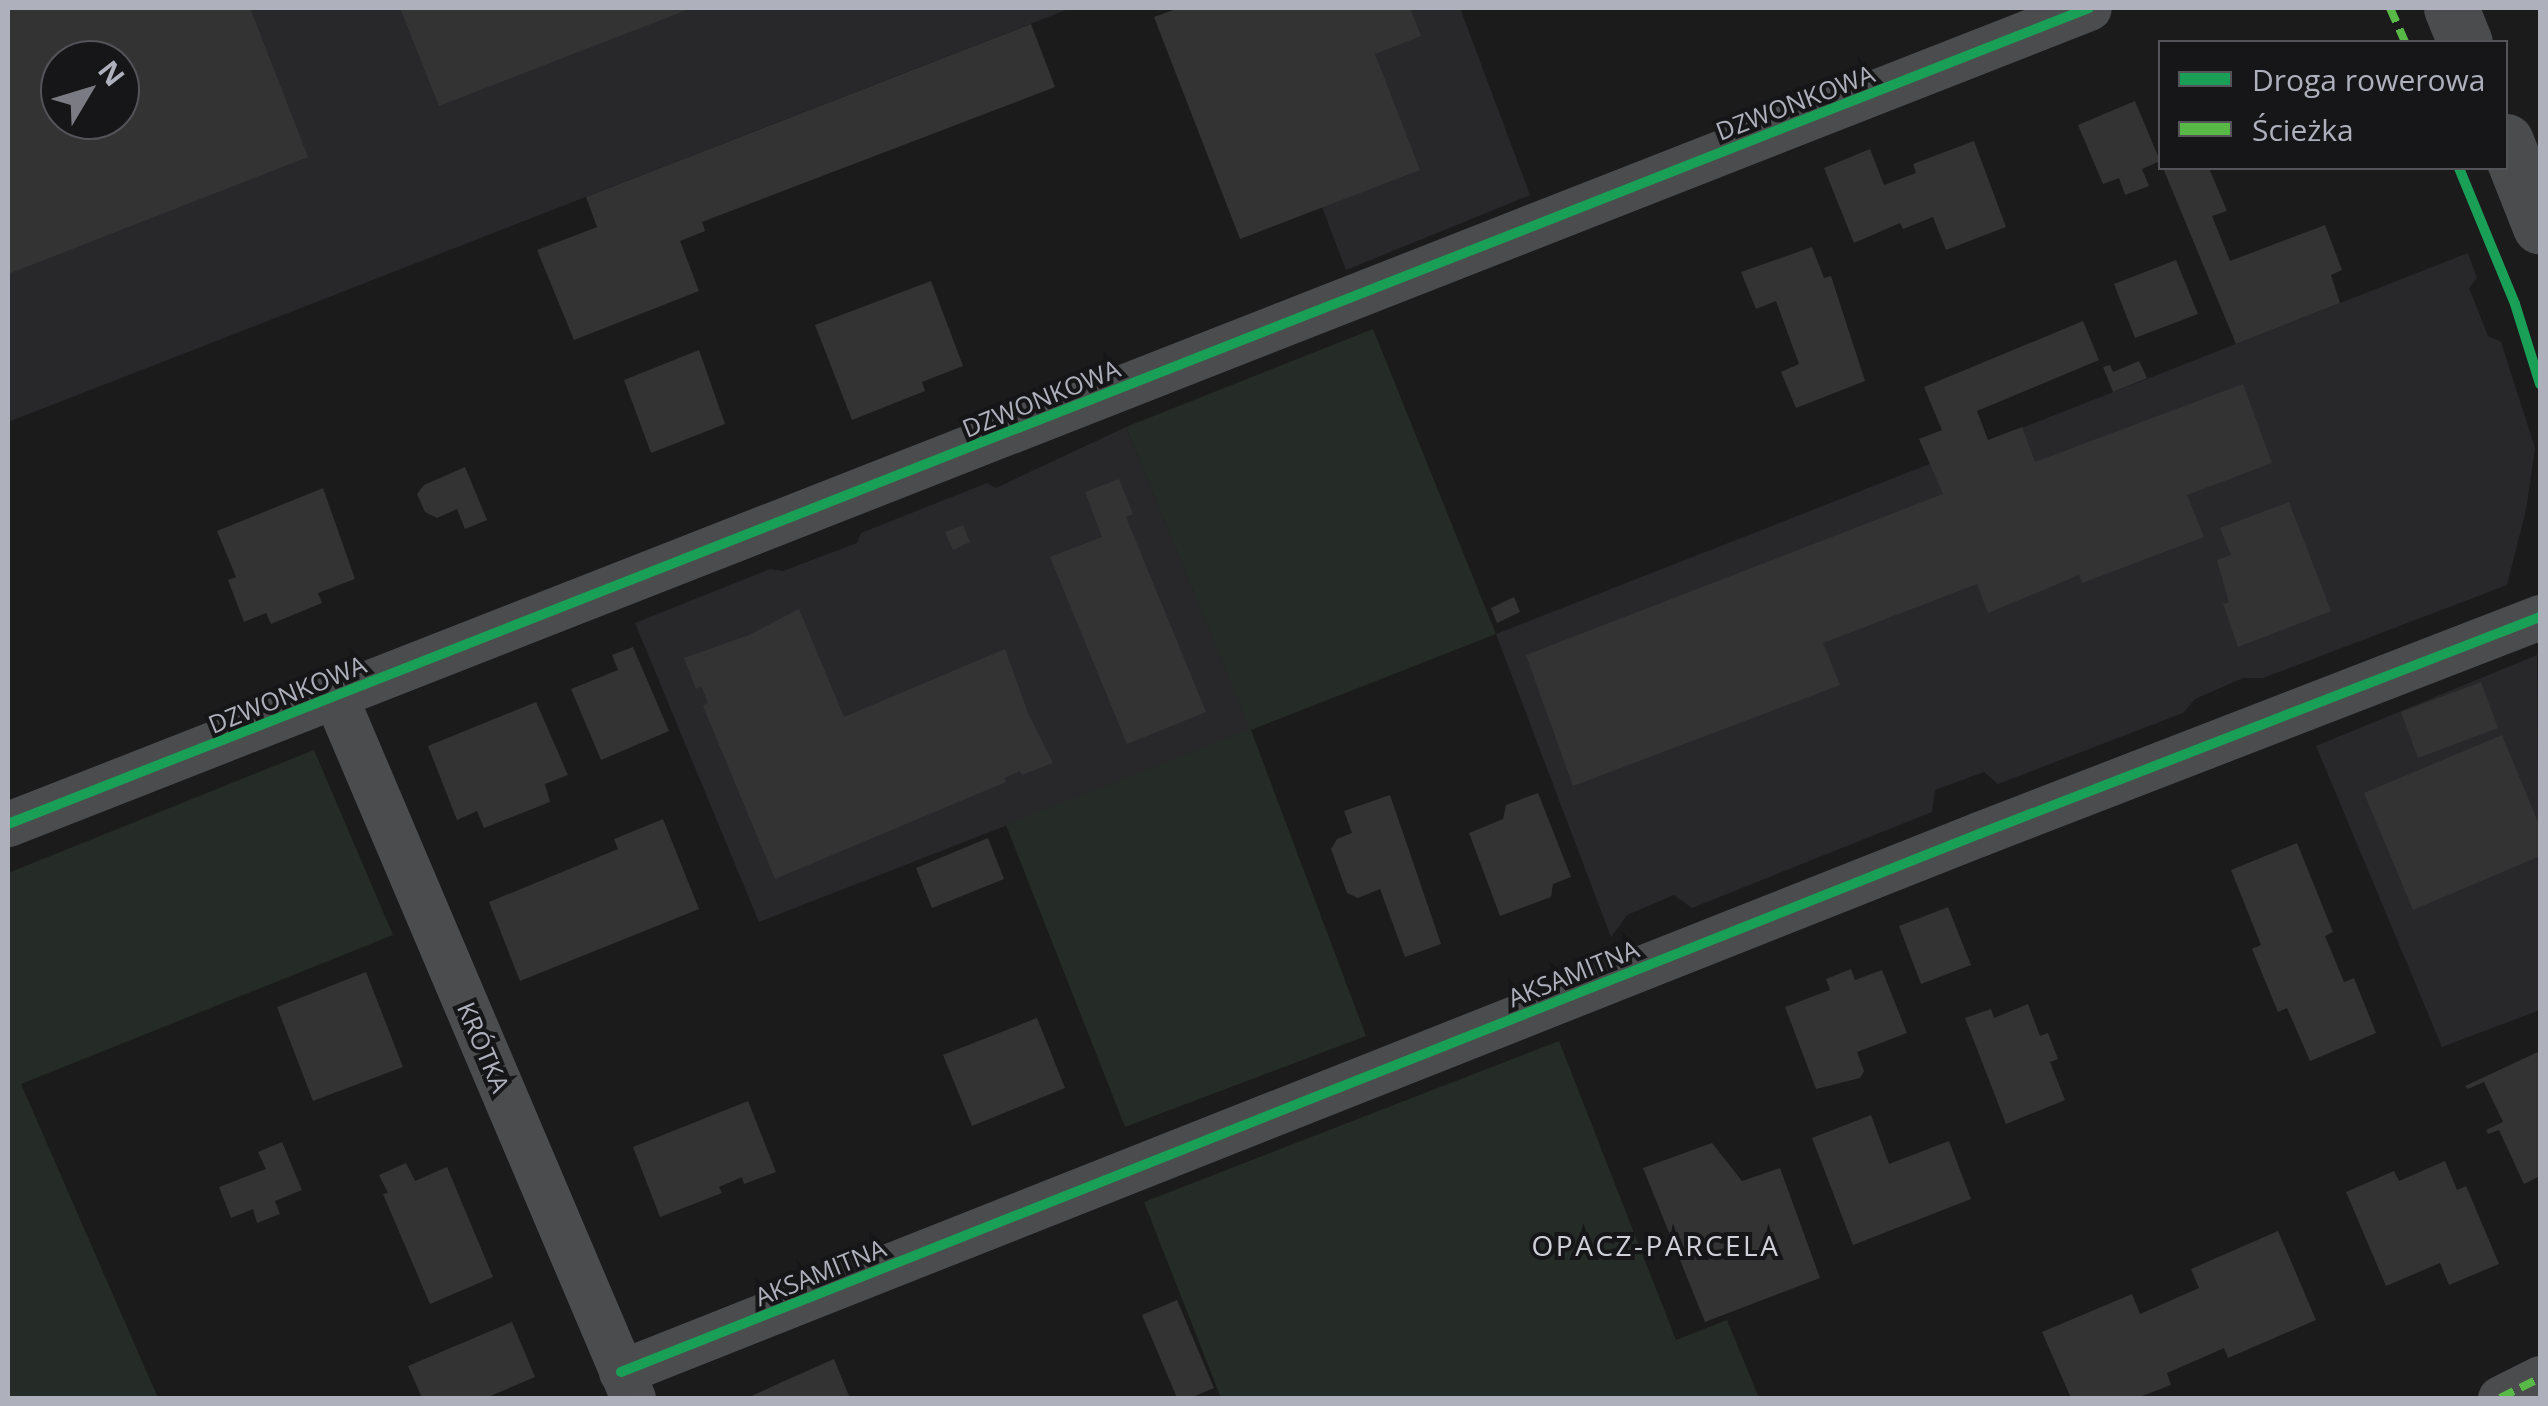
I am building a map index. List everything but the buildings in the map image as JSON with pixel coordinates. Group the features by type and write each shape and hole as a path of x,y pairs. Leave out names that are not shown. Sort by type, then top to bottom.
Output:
{"street":[{"name":"DZWONKOWA","path":"8,824 2089,8"},
{"path":"2451,8 2464,40"},
{"path":"2508,146 2540,226"},
{"name":"AKSAMITNA","path":"627,1385 1979,834 2540,617"},
{"name":"KRÓTKA","path":"334,696 627,1385"},
{"path":"2500,1398 2540,1378"}],"shaded area":[{"path":"8,8 1071,8 8,422"},
{"path":"1246,8 1460,8 1530,195 1346,270"},
{"path":"2468,253 2477,278 2469,288 2488,336 2501,342 2535,448 2526,510 2507,585 2263,678 2243,678 2195,699 2183,713 1998,784 1984,772 1935,790 1932,812 1692,908 1674,895 1627,915 1611,937 1496,634"},
{"path":"1373,329 1496,634 1251,730 1366,1036 1125,1127 1006,825 1250,729 1126,427"},
{"path":"1126,427 1251,730 759,922 635,623 770,569 783,571 857,543 861,533 987,483 996,488"},
{"path":"2537,655 2540,1010 2442,1047 2316,746"},
{"path":"314,750 393,935 21,1084 158,1398 8,1398 8,873"},
{"path":"1559,1041 1676,1340 1727,1320 1759,1398 1221,1398 1144,1202"}],"marked path":[{"path":"2390,8 2404,40"},
{"path":"2500,1398 2540,1378"}],"cycle path":[{"path":"8,824 2089,8"},
{"path":"2460,170 2515,304 2540,384"},
{"path":"621,1372 1979,834 2540,617"}],"district":[{"name":"OPACZ-PARCELA","path":"1656,1245"}]}
